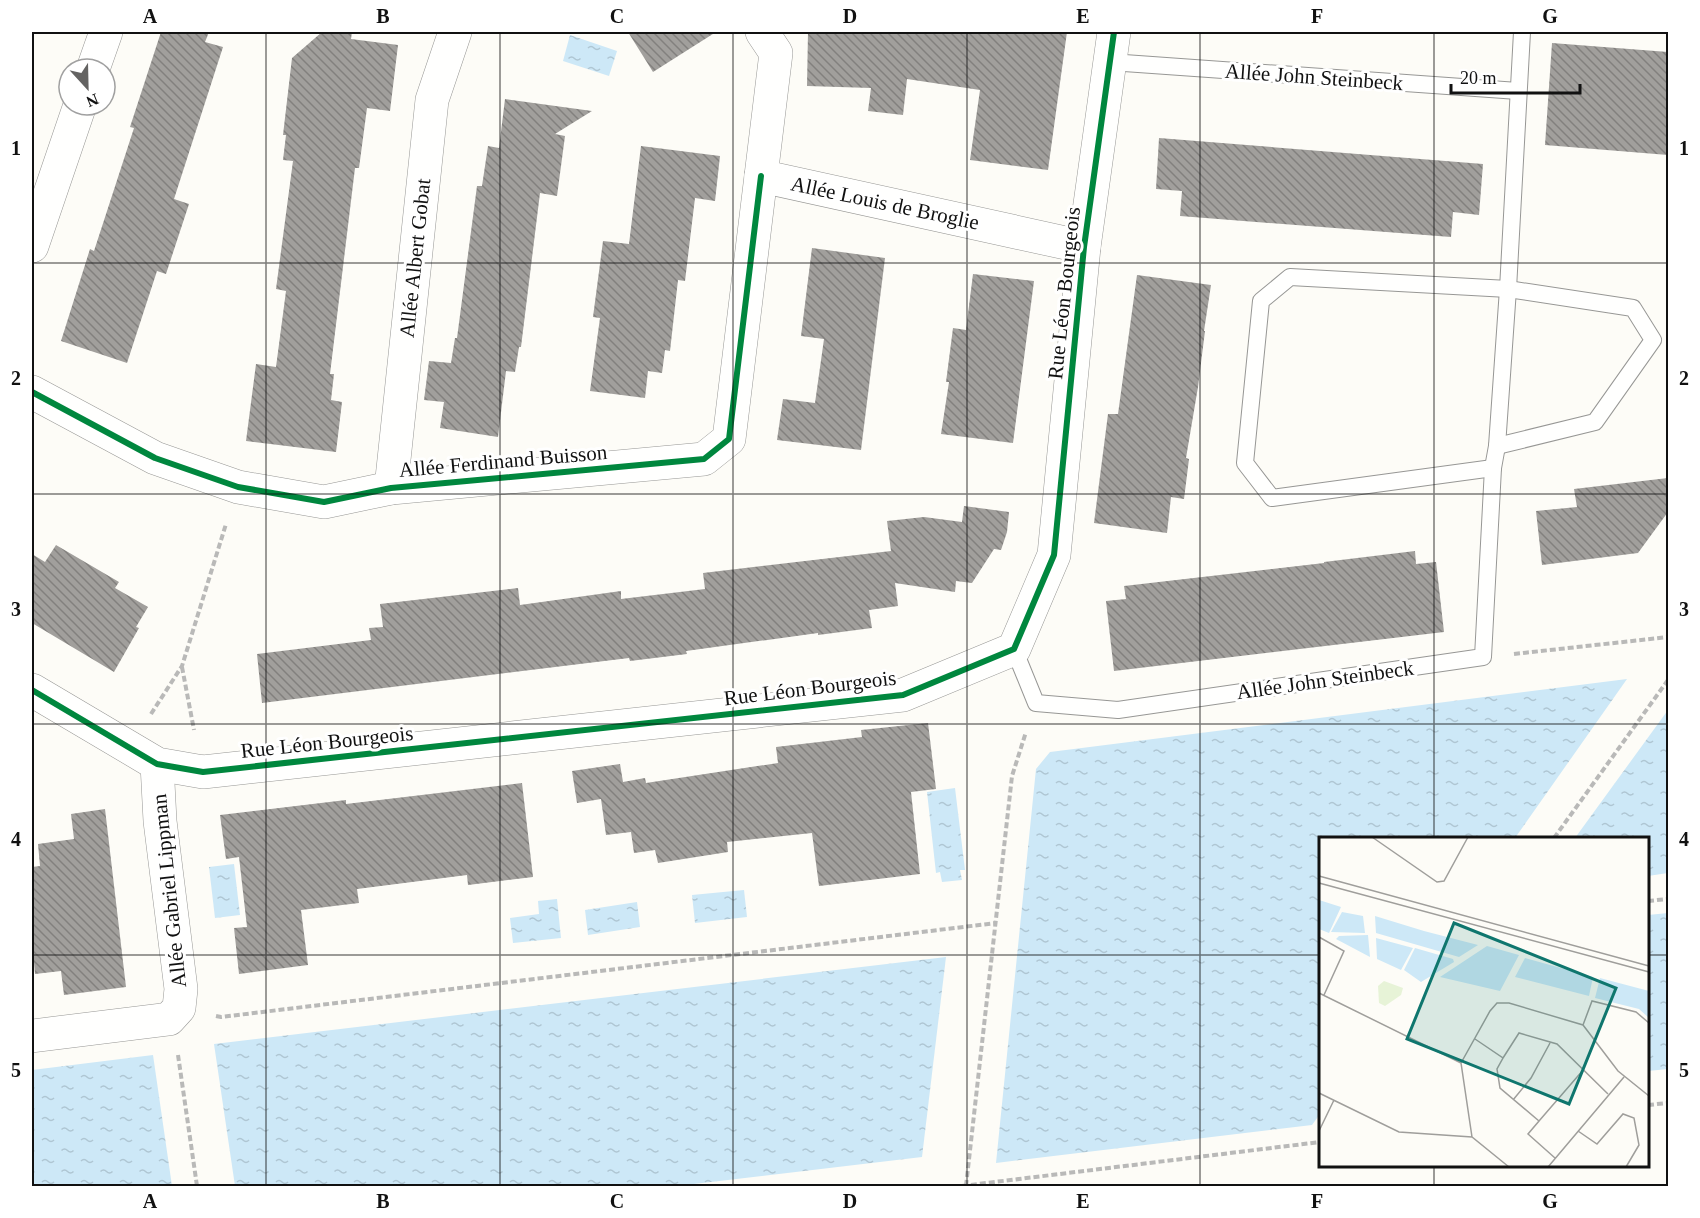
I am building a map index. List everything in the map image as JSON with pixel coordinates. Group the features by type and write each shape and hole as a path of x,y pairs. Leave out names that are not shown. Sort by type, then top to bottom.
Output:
{"street":[{"path":"97,57 106,32"},
{"name":"Allée Albert Gobat","path":"392,488 432,100 454,32"},
{"name":"Allée Louis de Broglie","path":"762,32 776,53 761,176 1084,247"},
{"name":"Rue Léon Bourgeois","path":"32,690 158,764 203,772 903,695 1014,649 1054,555 1084,247 1112,47"},
{"path":"32,246 76,117"},
{"name":"Allée Ferdinand Buisson","path":"32,392 155,458 238,487 324,502 392,488 704,459 729,439 761,176"},
{"name":"Allée Gabriel Lippman","path":"32,1036 174,1013 181,989 160,821 158,764"}],"lane":[{"path":"1483,657 1493,468 1497,446 1508,289 1522,32"},
{"name":"Allée John Steinbeck","path":"1112,47 1518,91"},
{"path":"1493,468 1272,498 1245,463 1261,301 1290,277 1508,289 1633,308 1653,340 1595,422 1497,446"},
{"path":"1014,649 1036,703"},
{"name":"Allée John Steinbeck","path":"1036,703 1118,710 1483,657"}],"path":[{"path":"130,748 182,666 238,487"},
{"path":"1483,657 1668,637"},
{"path":"182,666 203,772"},
{"path":"1555,837 1668,680"},
{"path":"966,1186 1012,776 1036,703"},
{"path":"1649,901 1668,899"},
{"path":"197,1186 174,1013 221,1017 996,923"},
{"path":"1649,1105 1668,1103"},
{"path":"962,1186 1319,1142"}],"water":[{"path":"570,35 617,51 609,76 563,61"},
{"path":"1627,679 1516,837 1319,837 1319,1115 1312,1125 996,1163 1036,769 1050,752"},
{"path":"1668,710 1668,873 1649,876 1649,837 1576,837"},
{"path":"955,788 965,870 960,870 962,880 942,882 940,872 936,873 927,792"},
{"path":"234,864 240,915 215,918 209,867"},
{"path":"744,890 747,917 695,923 692,895"},
{"path":"557,899 561,938 513,943 510,918 539,914 538,901"},
{"path":"637,902 640,927 588,935 585,910"},
{"path":"1668,913 1668,1069 1649,1071 1649,915"},
{"path":"946,957 922,1157 677,1186 235,1186 214,1044"},
{"path":"153,1055 172,1186 32,1186 32,1070"}],"building":[{"path":"161,32 209,32 205,42 223,47 174,199 189,204 166,274 157,271 127,363 61,341 90,249 94,251 134,128 130,127"},
{"path":"322,32 352,32 351,39 398,45 390,111 367,108 359,168 355,168 330,374 334,374 331,400 342,402 336,452 246,441 256,364 276,367 286,291 276,289 293,161 283,160 286,135 283,135 292,58"},
{"path":"628,32 716,32 653,72"},
{"path":"808,32 1067,32 1048,170 970,160 980,90 907,79 903,115 868,111 871,88 807,86"},
{"path":"1552,43 1668,52 1668,155 1545,145"},
{"path":"505,99 592,111 555,134 565,136 557,196 540,193 521,347 519,347 515,372 506,371 498,437 440,428 444,402 424,400 429,361 451,363 455,338 457,338 477,186 482,186 488,146 499,148"},
{"path":"1159,138 1483,164 1479,215 1453,212 1451,237 1180,216 1182,191 1156,189"},
{"path":"641,146 720,156 715,201 695,198 685,281 678,280 670,351 665,350 662,373 648,371 645,398 590,391 600,318 593,317 603,241 629,244"},
{"path":"812,248 885,258 861,450 777,440 783,399 815,403 824,339 801,336"},
{"path":"973,274 1034,281 1013,443 941,434 949,382 946,382 953,328 966,330"},
{"path":"1137,275 1211,285 1186,458 1189,459 1184,499 1171,497 1167,533 1094,523 1108,414 1118,414"},
{"path":"1668,478 1668,512 1638,553 1542,565 1536,511 1577,507 1574,489"},
{"path":"964,506 1009,512 1007,532 1001,550 994,549 972,583 956,581 955,592 895,583 898,606 869,610 872,628 686,651 687,654 630,661 629,658 262,703 257,654 371,640 369,628 383,627 380,604 518,588 520,605 621,591 621,599 705,589 703,573 891,551 887,521 924,517 962,522"},
{"path":"56,545 119,582 115,588 148,607 114,672 32,623 32,554 45,562"},
{"path":"1415,551 1416,564 1436,562 1444,632 1114,671 1106,601 1126,599 1124,586"},
{"path":"928,723 936,789 911,792 920,874 819,886 812,833 727,842 728,852 658,863 655,850 634,853 631,832 606,835 601,799 577,803 572,771 620,764 623,782 645,778 646,783 778,763 776,747 862,737 861,730"},
{"path":"522,783 533,877 468,885 467,875 357,889 359,903 301,910 308,965 239,974 234,928 247,927 239,857 226,859 220,815 346,800 346,804"},
{"path":"105,809 126,987 64,995 61,971 35,974 32,940 32,867 40,866 38,844 74,839 71,814"}],"cycle path":[{"path":"32,690 157,764 203,772 903,695 1014,649 1054,555 1084,247 1114,32"},
{"path":"32,392 155,458 238,487 324,502 391,488 704,459 729,439 761,176"}]}
